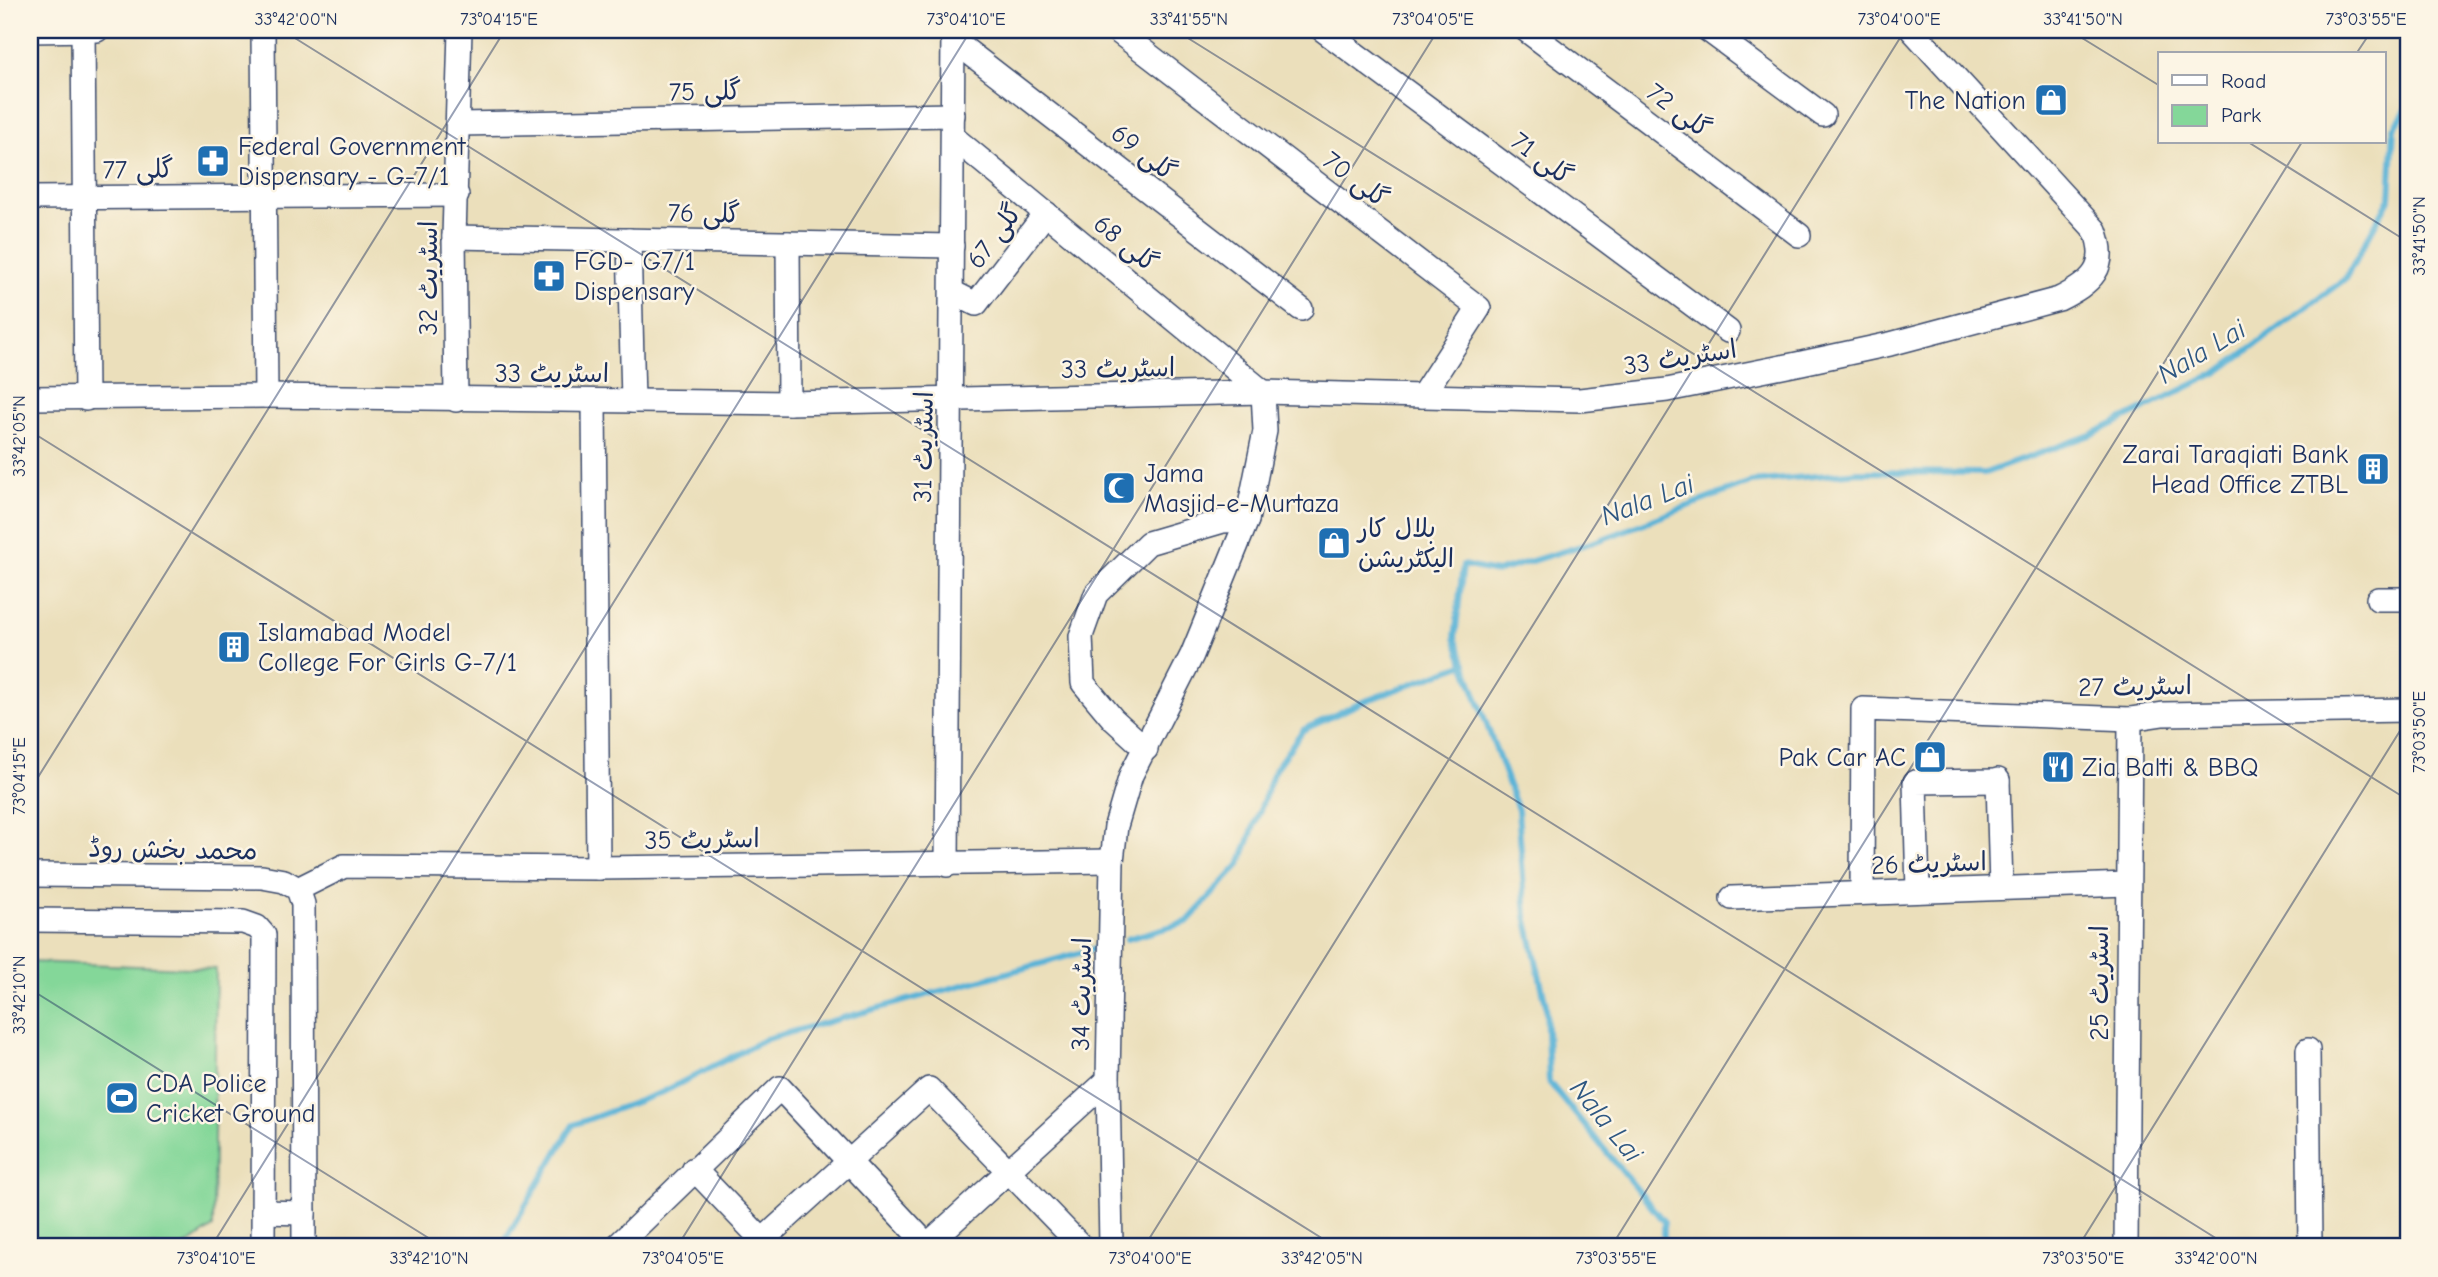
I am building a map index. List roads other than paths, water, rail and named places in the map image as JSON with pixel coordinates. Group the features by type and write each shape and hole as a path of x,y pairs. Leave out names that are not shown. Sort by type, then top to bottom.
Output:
{"street":[{"path":"83,30 86,399"},
{"path":"30,31 97,30"},
{"path":"263,30 266,396"},
{"name":"اسٹریٹ 32","path":"456,400 454,237 460,30"},
{"name":"گلی 70","path":"1116,30 1479,308 1422,396"},
{"name":"گلی 71","path":"1324,30 1728,331"},
{"name":"گلی 72","path":"1526,30 1799,235"},
{"path":"1708,30 1823,115"},
{"name":"اسٹریٹ 31","path":"947,865 953,35"},
{"name":"گلی 69","path":"953,35 1301,309"},
{"name":"اسٹریٹ 33","path":"30,398 266,396 789,403 1263,392 1580,400 1667,390 1890,344 2059,299 2081,288 2092,277 2101,259 2102,246 2095,230 1926,35"},
{"name":"گلی 75","path":"458,124 953,126"},
{"name":"گلی 68","path":"953,126 1046,214 1263,392"},
{"name":"گلی 77","path":"30,198 457,195"},
{"name":"گلی 67","path":"953,292 976,304 1046,214"},
{"name":"گلی 76","path":"454,237 952,246"},
{"path":"629,240 633,401"},
{"path":"788,243 789,403"},
{"name":"اسٹریٹ 34","path":"1111,1247 1108,1218 1108,1080 1112,861 1116,826 1131,775 1192,655 1247,520 1265,431 1263,392"},
{"path":"594,402 598,869"},
{"path":"1146,749 1113,719 1083,683 1081,636 1096,594 1148,543 1223,521 1247,520"},
{"path":"2378,599 2408,599"},
{"name":"اسٹریٹ 27","path":"1862,893 1863,709 2130,719 2164,714 2408,710"},
{"name":"اسٹریٹ 25","path":"2126,1247 2130,719"},
{"path":"1918,891 1915,782 1998,781 2001,888"},
{"name":"اسٹریٹ 35","path":"301,897 344,866 598,869 1112,861"},
{"name":"محمد بخش روڈ","path":"30,875 262,877 285,881 301,897"},
{"name":"اسٹریٹ 26","path":"1732,898 2127,884"},
{"path":"301,897 304,1247"},
{"path":"30,920 243,922 257,927 264,935 263,1247"},
{"path":"2308,1050 2310,1247"},
{"path":"616,1247 780,1088 927,1247 1009,1168 1108,1080"},
{"path":"694,1169 762,1245 929,1089 1009,1168 1082,1247 1108,1218"},
{"path":"263,1212 304,1213"}],"waterway":[{"name":"Nala Lai","path":"1664,1247 1664,1222 1549,1082 1546,1005 1526,916 1518,810 1455,638 1463,565 1496,572 1600,540 1751,482 1859,472 1985,473 2093,434 2218,372 2345,279 2390,198 2394,128 2408,107"},
{"path":"1127,939 1187,922 1240,864 1275,769 1303,730 1360,703 1465,664"},
{"path":"501,1247 573,1125 663,1092 766,1039 1094,949"}],"place":[{"name":"The Nation","path":"2051,100"},
{"name":"Federal Government Dispensary - G-7/1","path":"213,161"},
{"name":"FGD- G7/1 Dispensary","path":"549,276"},
{"name":"Zarai Taraqiati Bank Head Office ZTBL","path":"2373,469"},
{"name":"Jama Masjid-e-Murtaza","path":"1119,488"},
{"name":"بلال کار الیکٹریشن","path":"1334,543"},
{"name":"Islamabad Model College For Girls G-7/1","path":"234,647"},
{"name":"Pak Car AC","path":"1930,757"},
{"name":"Zia Balti & BBQ","path":"2058,767"},
{"name":"CDA Police Cricket Ground","path":"122,1098"}]}
